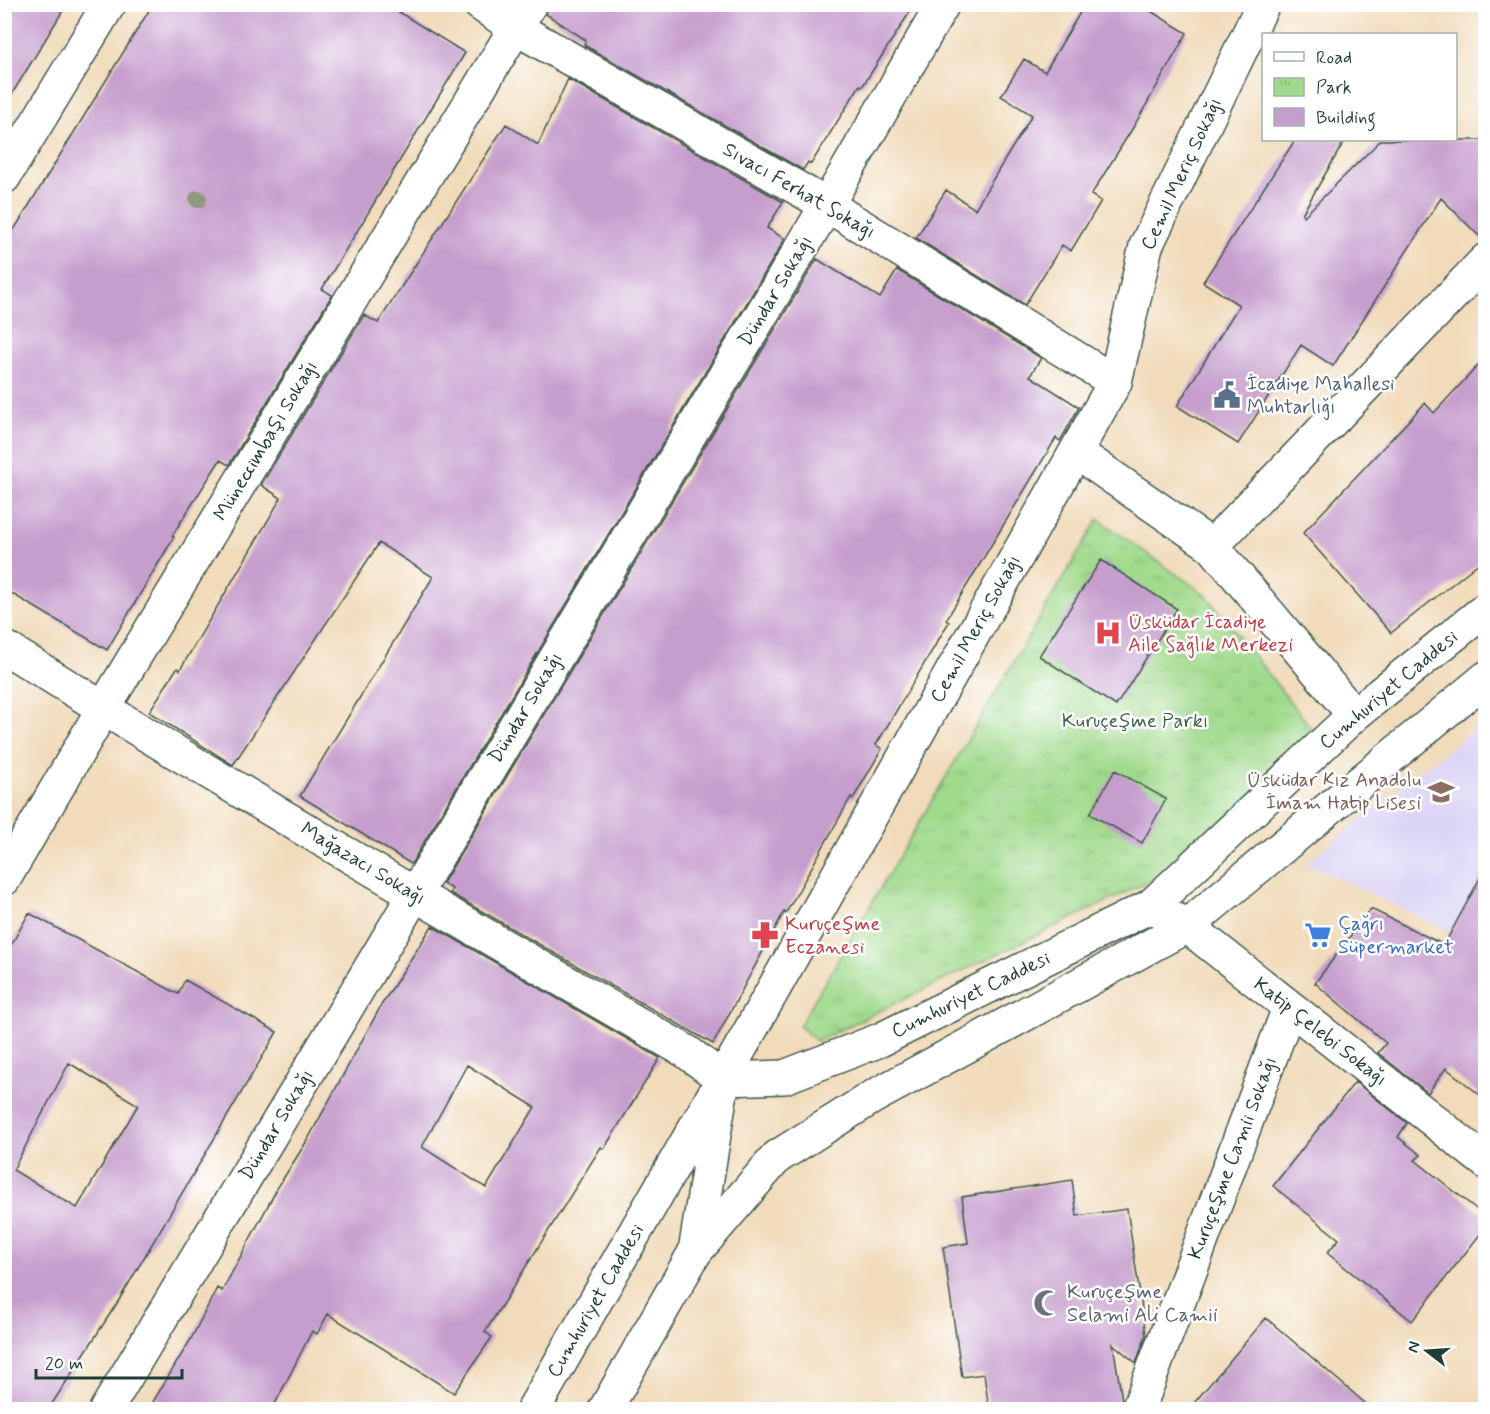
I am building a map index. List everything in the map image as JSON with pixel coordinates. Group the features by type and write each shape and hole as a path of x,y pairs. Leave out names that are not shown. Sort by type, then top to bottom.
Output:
{"street":[{"path":"4,177 109,4"},
{"name":"Sıvacı Ferhat Sokağı","path":"480,4 523,16 1115,382"},
{"name":"Dündar Sokağı","path":"106,1410 827,205 943,4"},
{"name":"Cemil Meriç Sokağı","path":"694,1252 723,1079 1115,382 1146,246 1263,4"},
{"name":"Müneccimbaşı Sokağı","path":"4,879 104,709 523,16"},
{"path":"1212,546 1485,260"},
{"path":"1076,452 1212,546 1354,715"},
{"name":"Cumhuriyet Caddesi","path":"533,1410 723,1079 784,1077 880,1040 1151,906 1354,715 1485,609"},
{"name":"Mağazacı Sokağı","path":"4,647 415,895 687,1052 723,1079"},
{"name":"Cumhuriyet Caddesi","path":"605,1410 694,1252 777,1157 871,1098 1187,926 1485,678"},
{"name":"Katip Çelebi Sokağı","path":"1151,906 1187,926 1485,1162"},
{"name":"Kuruçeşme Camii Sokağı","path":"1138,1410 1289,1008"}],"shaded area":[{"name":"Üsküdar Kız Anadolu İmam Hatip Lisesi","path":"1485,721 1485,948 1306,863"}],"green space":[{"name":"Kuruçeşme Parkı","path":"1098,519 1206,595 1319,738 1162,875 817,1041 799,1026"}],"building":[{"path":"4,4 67,4 4,107"},
{"path":"153,4 386,4 465,53 322,289 332,295 229,465 220,460 172,536 174,537 107,650 4,589 4,246"},
{"path":"549,4 915,4 862,87 860,85 811,164 808,162 803,170 584,45 586,40 546,14"},
{"path":"1085,4 1139,4 1187,33 1134,126 1091,195 1101,201 1071,251 1062,245 1025,305 916,238 946,190 975,209 1032,115 1001,96 1024,59 1045,72"},
{"path":"568,79 783,202 767,228 785,239 411,864 300,796 433,577 379,543 233,765 149,712 177,668 180,670 281,498 261,485 364,315 378,323 506,124 538,145"},
{"path":"1485,140 1485,242 1441,198 1333,366 1301,345 1238,444 1177,406 1239,305 1203,282 1294,141 1344,141 1302,214 1304,216 1380,141"},
{"path":"817,259 880,298 897,270 1041,358 1030,376 1079,407 1060,441 1056,438 946,620 949,622 876,745 882,749 853,799 851,797 786,913 784,912 713,1044 450,893 452,889 443,883"},
{"path":"1485,358 1485,558 1391,633 1303,533 1425,403 1434,413"},
{"name":"Üsküdar İcadiye Aile Sağlık Merkezi","path":"1101,560 1177,609 1116,706 1039,656"},
{"path":"1115,770 1166,799 1142,843 1090,814"},
{"path":"1485,869 1485,1099 1446,1068 1428,1093 1378,1053 1386,1043 1315,983 1371,909 1444,945"},
{"path":"29,913 178,994 185,980 277,1032 119,1300 48,1410 4,1410 4,958","holes":["69,1063 138,1105 77,1208 13,1170"]},
{"path":"432,926 660,1058 604,1149 601,1147 485,1332 492,1337 454,1393 328,1314 317,1334 312,1331 272,1410 148,1410 191,1339 217,1288 222,1291 382,1004","holes":["467,1065 535,1107 486,1188 422,1147"]},
{"path":"1355,1082 1407,1123 1398,1137 1421,1155 1415,1160 1485,1216 1485,1228 1412,1321 1327,1253 1339,1239 1273,1186"},
{"name":"Kuruçeşme Selami Ali Camii","path":"1072,1180 1077,1216 1127,1209 1146,1335 1136,1363 1113,1344 1122,1400 1120,1405 1091,1410 989,1410 984,1374 962,1377 943,1247 968,1243 962,1197"},
{"path":"1266,1318 1373,1410 1188,1410"}],"place":[{"name":"İcadiye Mahallesi Muhtarlığı","path":"1227,395"},
{"name":"Üsküdar İcadiye Aile Sağlık Merkezi","path":"1108,633"},
{"name":"Üsküdar Kız Anadolu İmam Hatip Lisesi","path":"1441,792"},
{"name":"Kuruçeşme Eczanesi","path":"765,935"},
{"name":"Çağrı Süpermarket","path":"1318,935"},
{"name":"Kuruçeşme Selami Ali Camii","path":"1047,1303"}]}
